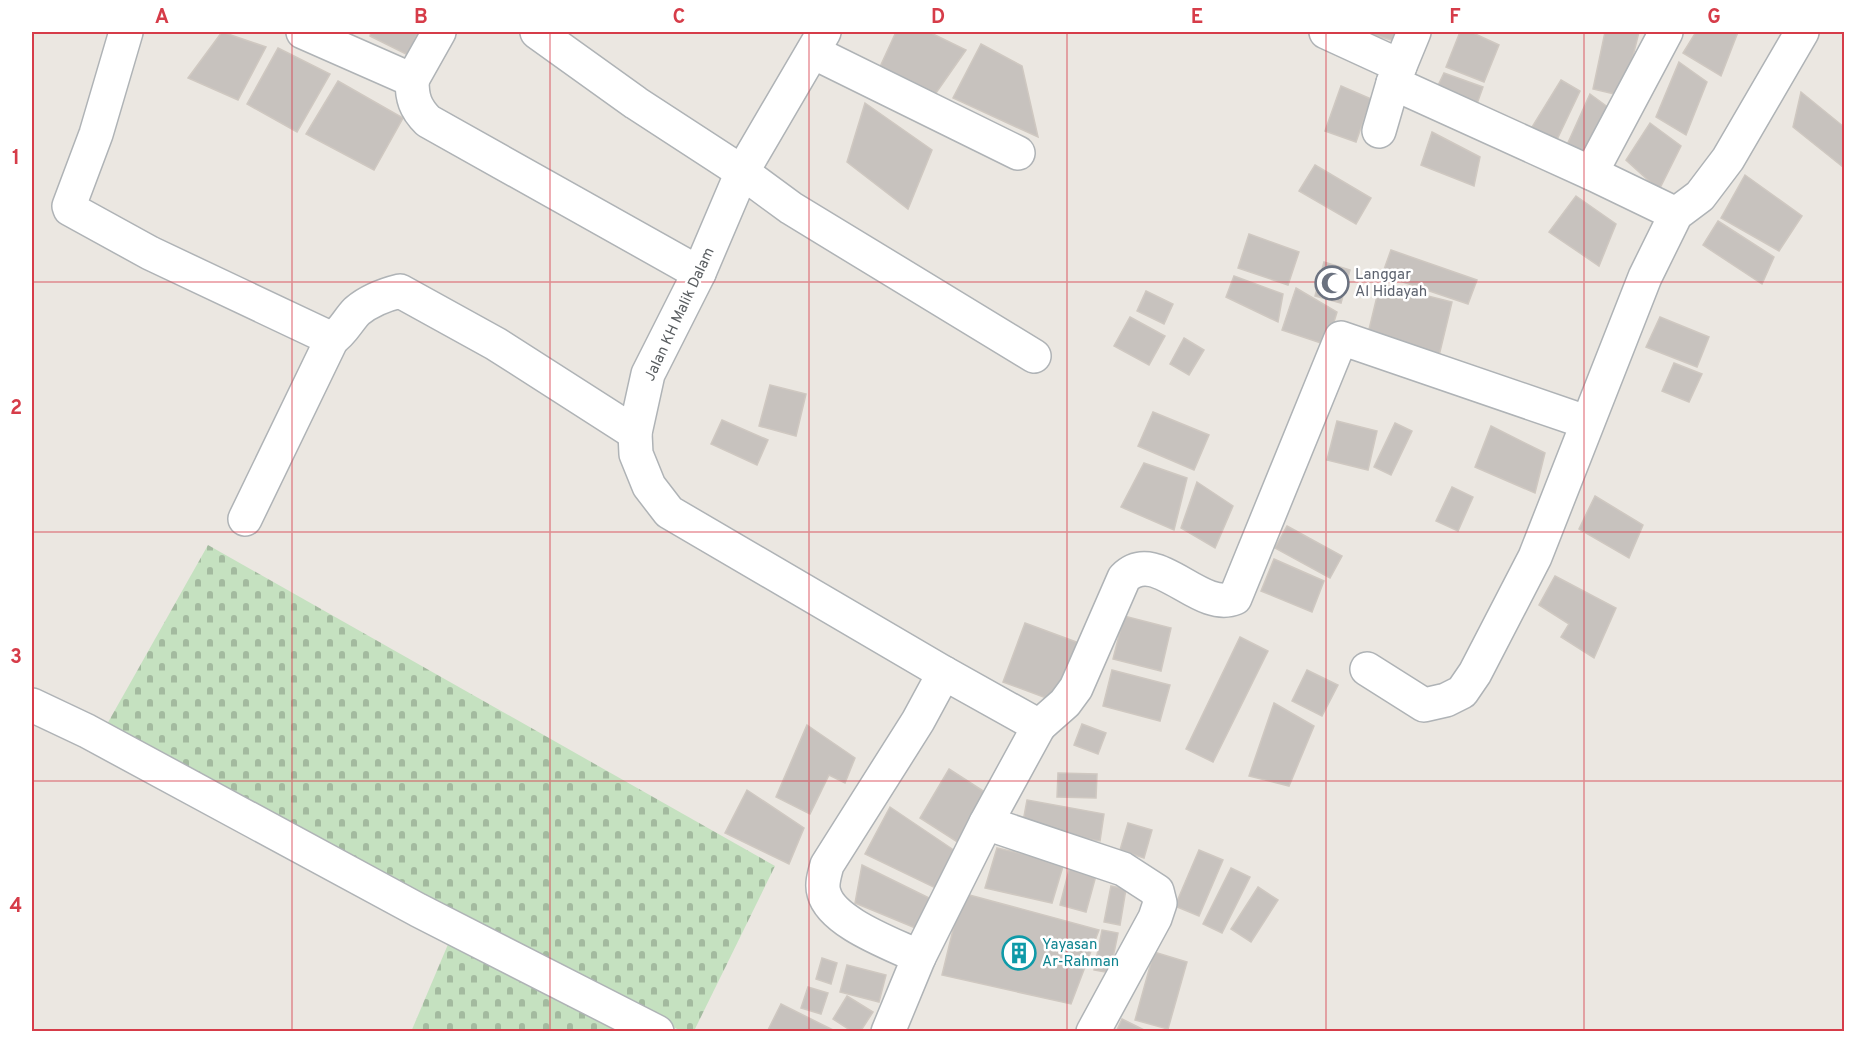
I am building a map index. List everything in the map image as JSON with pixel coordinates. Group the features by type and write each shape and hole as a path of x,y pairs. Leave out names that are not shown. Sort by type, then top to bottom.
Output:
{"street":[{"path":"126,32 96,134 69,206 70,209 150,253 332,339"},
{"path":"303,32 412,80"},
{"path":"439,32 412,80 414,102 428,121 699,273"},
{"path":"537,32 636,103 742,172 790,208 1034,356"},
{"path":"1326,32 1397,75 1676,214"},
{"path":"1379,131 1414,32"},
{"path":"1591,173 1666,32"},
{"path":"1367,669 1424,705 1446,700 1462,692 1475,673 1535,557 1586,422 1646,277 1676,214 1700,196 1728,159 1802,32"},
{"path":"819,42 1018,153"},
{"name":"Jalan KH Malik Dalam","path":"819,42 742,172 699,273 648,374 635,433 636,454 649,486 669,512 1039,726"},
{"path":"245,519 332,339 340,334 357,311 378,297 400,291 496,344 635,433"},
{"path":"888,1032 919,957 986,823 1039,726 1065,704 1076,688 1124,578 1131,570 1147,568 1220,601 1228,601 1239,594 1341,338 1586,422"},
{"path":"919,957 852,925 834,908 824,893 824,877 827,865 918,721 944,673"},
{"path":"32,705 87,731 418,910 657,1032"},
{"path":"986,823 1123,869 1157,891 1161,903 1155,918 1093,1032"}],"green space":[{"path":"208,545 775,866 694,1031 681,1031 106,726"},
{"path":"449,942 628,1032 411,1032"}],"building":[{"path":"222,32 266,47 238,100 188,78"},
{"path":"371,32 418,32 408,55 370,36"},
{"path":"896,32 929,32 966,50 929,103 879,69"},
{"path":"1364,32 1398,32 1395,41"},
{"path":"1460,32 1471,32 1499,45 1484,82 1446,67"},
{"path":"1605,32 1639,32 1623,96 1593,89"},
{"path":"1696,32 1738,32 1721,76 1683,53"},
{"path":"981,44 1022,66 1038,137 953,98"},
{"path":"278,48 330,74 297,132 247,104"},
{"path":"1679,62 1707,82 1686,135 1656,117"},
{"path":"1444,73 1483,87 1473,115 1432,98"},
{"path":"1561,80 1580,91 1553,148 1529,132"},
{"path":"338,81 403,118 374,170 306,134"},
{"path":"1341,86 1371,99 1356,142 1325,131"},
{"path":"1801,92 1844,127 1843,167 1793,127"},
{"path":"1590,94 1609,108 1589,157 1567,145"},
{"path":"865,103 932,150 908,209 847,162"},
{"path":"1650,123 1681,146 1659,190 1626,160"},
{"path":"1432,132 1480,157 1474,186 1421,165"},
{"path":"1315,165 1371,198 1356,224 1299,191"},
{"path":"1745,175 1802,216 1779,251 1721,218"},
{"path":"1576,196 1616,224 1599,266 1549,232"},
{"path":"1718,221 1774,257 1762,284 1703,245"},
{"path":"1249,234 1299,252 1288,285 1238,268"},
{"path":"1391,250 1477,280 1468,304 1382,275"},
{"name":"Langgar Al Hidayah","path":"1324,262 1350,270 1341,303 1315,296"},
{"path":"1234,276 1283,294 1278,322 1226,297"},
{"path":"1380,284 1452,302 1437,364 1365,346"},
{"path":"1296,288 1337,312 1327,345 1282,330"},
{"path":"1146,291 1173,304 1164,324 1137,311"},
{"path":"1130,317 1165,336 1149,365 1114,346"},
{"path":"1660,317 1709,337 1697,367 1646,347"},
{"path":"1184,338 1204,350 1189,375 1170,364"},
{"path":"1674,363 1702,374 1689,402 1662,391"},
{"path":"770,385 806,394 796,436 759,426"},
{"path":"1153,412 1209,435 1194,470 1138,446"},
{"path":"722,420 768,440 757,465 711,444"},
{"path":"1337,421 1377,431 1368,470 1327,460"},
{"path":"1395,423 1412,431 1391,475 1374,467"},
{"path":"1491,426 1545,453 1535,493 1475,467"},
{"path":"1144,463 1187,478 1174,530 1121,507"},
{"path":"1197,482 1233,506 1215,548 1181,528"},
{"path":"1452,487 1473,497 1458,531 1436,521"},
{"path":"1595,496 1643,525 1629,558 1579,529"},
{"path":"1287,526 1342,556 1330,578 1275,548"},
{"path":"1274,559 1324,581 1312,612 1261,591"},
{"path":"1555,576 1616,608 1594,658 1561,637 1569,624 1539,605"},
{"path":"1124,616 1171,628 1161,671 1113,659"},
{"path":"1025,623 1079,643 1057,702 1003,682"},
{"path":"1240,637 1268,651 1213,762 1186,749"},
{"path":"1112,670 1170,685 1160,721 1103,706"},
{"path":"1307,670 1338,685 1322,716 1292,701"},
{"path":"1274,703 1314,726 1289,786 1249,776"},
{"path":"1082,724 1106,733 1098,754 1074,745"},
{"path":"807,725 855,758 845,783 829,775 810,814 776,797"},
{"path":"949,769 991,796 959,843 920,818"},
{"path":"1058,773 1097,774 1096,798 1057,797"},
{"path":"747,790 804,828 789,864 725,833"},
{"path":"1027,800 1104,814 1100,841 1022,827"},
{"path":"890,807 961,855 944,892 865,854"},
{"path":"1128,823 1152,830 1144,858 1120,850"},
{"path":"997,848 1064,863 1052,903 985,888"},
{"path":"1199,850 1223,860 1199,916 1175,906"},
{"path":"1071,862 1097,872 1086,912 1060,905"},
{"path":"862,865 935,901 925,932 855,903"},
{"path":"1231,868 1250,877 1222,933 1203,924"},
{"path":"1111,886 1126,889 1120,925 1104,922"},
{"path":"1258,887 1278,900 1251,942 1231,929"},
{"name":"Yayasan Ar-Rahman","path":"962,893 1099,930 1071,1004 942,975"},
{"path":"1102,930 1118,933 1110,973 1094,970"},
{"path":"1154,952 1187,962 1168,1029 1135,1020"},
{"path":"822,958 837,963 831,984 816,979"},
{"path":"847,965 886,975 879,1002 840,992"},
{"path":"808,987 828,993 821,1014 801,1008"},
{"path":"847,996 873,1012 860,1032 853,1032 833,1019"},
{"path":"781,1004 837,1032 767,1032"},
{"path":"1122,1019 1148,1032 1116,1032"}],"place":[{"name":"Langgar Al Hidayah","path":"1332,283"},
{"name":"Yayasan Ar-Rahman","path":"1019,953"}]}
